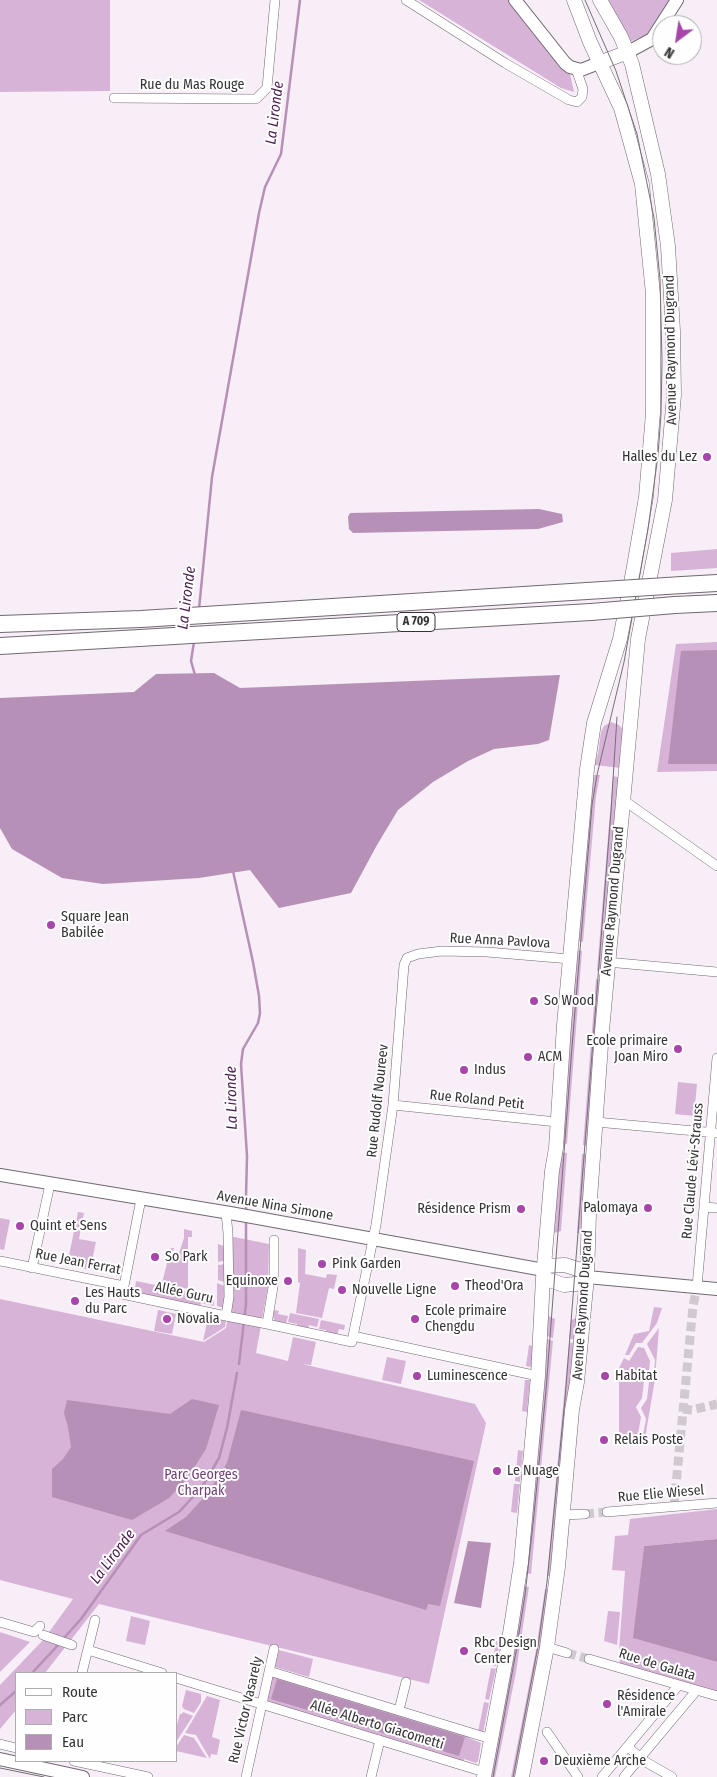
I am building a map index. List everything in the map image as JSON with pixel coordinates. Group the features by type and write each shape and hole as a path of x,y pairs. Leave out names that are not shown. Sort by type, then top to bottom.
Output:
{"highway":[{"name":"A 709","path":"0,624 140,619 717,583"},
{"name":"A 709","path":"0,646 717,603"}],"main road":[{"name":"Avenue Raymond Dugrand","path":"544,1271 552,1171 556,1148 583,804 594,723 620,639 641,527 654,403 654,294 644,203 634,152 621,108 581,22 574,0"},
{"name":"Avenue Raymond Dugrand","path":"522,1777 547,1647 558,1567 587,1277 590,1238 589,1213 607,962 622,799 630,743 638,639 665,500 673,415 673,331 668,246 658,174 628,52 600,0"},
{"path":"599,63 628,52"},
{"path":"544,1271 565,1265 587,1277"},
{"path":"544,1271 564,1285 587,1277"},
{"path":"484,1775 506,1659 519,1574 538,1376 544,1271"}],"street":[{"name":"Rue du Mas Rouge","path":"114,98 256,99 267,88 275,0"},
{"path":"406,0 505,64 569,100 577,102 582,97 583,89 576,69"},
{"path":"516,0 565,63 581,70 599,63"},
{"path":"628,52 639,48 652,39 677,0"},
{"path":"622,799 717,866"},
{"name":"Rue Anna Pavlova","path":"404,965 408,958 418,954 442,951 487,952 570,959"},
{"path":"607,962 717,972"},
{"name":"Rue Rudolf Noureev","path":"404,965 393,1105 374,1239 353,1336 538,1376"},
{"name":"Rue Claude Lévi-Strauss","path":"697,1287 704,1207 714,1133 717,1058"},
{"name":"Rue Roland Petit","path":"393,1105 557,1122"},
{"path":"596,1122 714,1133"},
{"name":"Avenue Nina Simone","path":"0,1175 228,1212 544,1271"},
{"path":"32,1268 50,1184"},
{"name":"Rue Jean Ferrat","path":"0,1261 124,1286 142,1199"},
{"path":"704,1207 717,1208"},
{"name":"Allée Guru","path":"122,1294 226,1316 229,1297 228,1212"},
{"path":"268,1324 274,1281 274,1240"},
{"path":"587,1277 717,1289"},
{"path":"226,1316 352,1342"},
{"name":"Rue Elie Wiesel","path":"607,1512 717,1502"},
{"path":"563,1515 585,1514"},
{"path":"82,1672 95,1620"},
{"path":"0,1622 34,1632 40,1626"},
{"path":"43,1635 72,1645"},
{"path":"547,1647 567,1653"},
{"name":"Rue Victor Vasarely","path":"246,1777 274,1649"},
{"path":"88,1650 159,1672"},
{"name":"Rue de Galata","path":"589,1659 717,1696"},
{"name":"Allée Alberto Giacometti","path":"269,1671 491,1739"},
{"name":"Allée Alberto Giacometti","path":"178,1679 380,1740 484,1775"},
{"name":"Allée Alberto Giacometti","path":"399,1710 406,1682"},
{"path":"602,1777 678,1686"},
{"path":"624,1777 696,1691"},
{"path":"547,1732 578,1777"},
{"path":"371,1777 380,1740"},
{"path":"0,1744 15,1748"},
{"path":"628,1747 641,1758 672,1777"},
{"path":"0,1759 83,1777"},
{"path":"79,1762 148,1777"}],"green space":[{"path":"0,0 110,0 110,91 0,92"},
{"path":"419,0 512,0 570,74 574,92 561,88"},
{"path":"605,0 671,0 661,15 652,15 652,28 648,34 627,43"},
{"path":"717,549 717,568 671,571 671,553"},
{"path":"717,642 717,771 657,772 676,644"},
{"path":"611,722 619,725 623,730 620,751 622,768 594,765 598,754 601,732 604,726"},
{"path":"592,775 600,775 596,796 583,942 577,941"},
{"path":"613,776 621,778 603,971 597,971"},
{"path":"576,950 582,951 567,1144 561,1143"},
{"path":"596,979 602,980 589,1146 583,1145"},
{"path":"678,1082 697,1084 694,1116 675,1114"},
{"path":"560,1152 567,1153 561,1231 554,1233"},
{"path":"582,1154 589,1154 585,1235 577,1233"},
{"path":"78,1212 84,1213 79,1239 96,1242 90,1270 67,1265"},
{"path":"0,1218 10,1220 4,1250 0,1249"},
{"path":"184,1229 192,1231 192,1237 188,1237 188,1289 162,1283 171,1248 174,1248 173,1252 179,1253 184,1238"},
{"name":"Parc Georges Charpak","path":"229,1236 269,1244 268,1286 256,1353 288,1361 293,1337 316,1342 311,1365 302,1364 475,1404 486,1423 429,1684 99,1604 46,1672 15,1672 15,1711 0,1729 0,1685 44,1639 73,1599 0,1580 0,1299 204,1342 226,1328 231,1298"},
{"path":"218,1244 226,1247 227,1260 218,1262"},
{"path":"298,1248 306,1250 305,1274 326,1278 327,1274 337,1275 334,1289 329,1288 322,1318 296,1313 300,1283 298,1282"},
{"path":"227,1264 227,1283 218,1280 218,1265"},
{"path":"136,1281 214,1297 214,1306 201,1303 200,1307 142,1294 142,1291 135,1289"},
{"path":"217,1283 227,1287 225,1308 217,1306"},
{"path":"654,1307 662,1308 657,1323 642,1343 636,1343 629,1355 625,1355 634,1334 649,1331"},
{"path":"158,1310 176,1314 172,1334 154,1331"},
{"path":"274,1310 279,1311 278,1314 288,1316 286,1324 275,1321 273,1317"},
{"path":"290,1313 319,1319 317,1327 309,1325 308,1329 288,1322"},
{"path":"546,1315 555,1319 553,1338 547,1336"},
{"path":"208,1317 226,1321 225,1327 203,1341"},
{"path":"577,1318 576,1339 569,1339 571,1320"},
{"path":"321,1320 345,1325 344,1330 339,1329 337,1335 326,1333 326,1330 319,1329"},
{"path":"659,1328 655,1379 644,1444 640,1442 646,1419 641,1408 647,1399 655,1360 647,1344"},
{"path":"547,1339 553,1341 531,1574 524,1573"},
{"path":"576,1342 553,1576 547,1576 569,1343"},
{"path":"529,1345 533,1346 531,1367 526,1366"},
{"path":"638,1347 644,1348 650,1361 649,1372 644,1381 642,1398 636,1407 641,1417 635,1440 619,1432 619,1368 624,1358 629,1361"},
{"path":"387,1357 406,1361 401,1384 382,1380"},
{"path":"525,1380 530,1380 527,1412 522,1411"},
{"path":"518,1450 523,1451 520,1482 515,1481"},
{"path":"514,1484 520,1484 517,1513 511,1512"},
{"path":"717,1509 717,1539 644,1546 634,1638 717,1662 717,1694 619,1666 625,1571 612,1570 615,1536 628,1535 630,1519"},
{"path":"523,1586 529,1587 516,1672 495,1777 489,1777"},
{"path":"545,1589 552,1590 518,1777 511,1777 536,1650"},
{"path":"608,1611 620,1612 617,1645 604,1641"},
{"path":"131,1616 150,1621 145,1645 126,1641"},
{"path":"0,1632 30,1642 0,1672"},
{"path":"496,1641 500,1642 496,1666 492,1665"},
{"path":"279,1650 313,1659 309,1677 275,1667"},
{"path":"491,1668 496,1669 489,1700 485,1699"},
{"path":"272,1673 469,1734 469,1738 481,1743 478,1761 476,1763 464,1759 463,1763 265,1702"},
{"path":"186,1690 201,1694 201,1702 194,1713 184,1709 182,1706"},
{"path":"207,1696 220,1700 212,1737 220,1740 217,1755 211,1754 210,1759 196,1735 185,1733"},
{"path":"484,1702 489,1703 483,1733 478,1732"},
{"path":"183,1712 193,1716 178,1739 178,1721 180,1714"},
{"path":"184,1735 194,1738 207,1758 178,1751 178,1744"}],"water":[{"path":"539,509 562,514 563,522 538,529 353,533 349,529 348,517 350,513"},
{"path":"717,650 717,764 668,764 681,651"},
{"path":"214,673 240,688 560,675 549,740 538,744 494,749 468,761 433,782 398,810 351,893 279,908 250,870 199,878 103,884 62,878 12,849 0,828 0,698 134,692 156,674"},
{"path":"192,1399 219,1405 206,1449 186,1480 169,1498 132,1520 52,1497 52,1469 63,1459 71,1447 64,1413 67,1400 170,1414"},
{"path":"241,1410 474,1461 440,1606 428,1604 426,1610 165,1531 186,1517 207,1494 227,1463"},
{"path":"717,1539 717,1662 633,1638 644,1546"},
{"path":"468,1541 491,1543 481,1608 454,1603"},
{"path":"277,1679 465,1737 459,1756 271,1699"}],"waterway":[{"name":"La Lironde","path":"199,609 212,477 259,213 265,187 281,154 300,0"},
{"name":"La Lironde","path":"194,642 191,661 195,675"},
{"name":"La Lironde","path":"233,871 253,962 260,1013 258,1023 243,1049 241,1064 247,1156 246,1197"},
{"name":"La Lironde","path":"246,1206 246,1213"},
{"name":"La Lironde","path":"239,1364 246,1304 246,1221"},
{"name":"La Lironde","path":"63,1639 81,1619 141,1535 179,1512 202,1487 219,1458 227,1428 237,1373"},
{"name":"La Lironde","path":"33,1672 60,1643"},
{"name":"La Lironde","path":"0,1705 15,1692"}],"tunnel":[{"path":"674,1506 693,1306 697,1287"},
{"path":"683,1409 692,1410 717,1404"},
{"path":"585,1514 607,1512"},
{"path":"567,1653 589,1659"}],"tram line":[{"path":"493,1777 525,1595 534,1515 546,1390 592,805 597,775 624,662 648,529 658,455 661,414 660,279 654,218 637,134 616,71 585,0"},
{"path":"513,1777 538,1646 547,1582 565,1399 617,717"},
{"path":"0,1768 44,1777"}],"place":[{"name":"Halles du Lez","path":"707,457"},
{"name":"Square Jean Babilée","path":"51,925"},
{"name":"So Wood","path":"534,1001"},
{"name":"Ecole primaire Joan Miro","path":"678,1049"},
{"name":"ACM","path":"528,1057"},
{"name":"Indus","path":"464,1070"},
{"name":"Palomaya","path":"648,1208"},
{"name":"Résidence Prism","path":"521,1209"},
{"name":"Quint et Sens","path":"20,1226"},
{"name":"So Park","path":"155,1257"},
{"name":"Pink Garden","path":"322,1264"},
{"name":"Equinoxe","path":"288,1281"},
{"name":"Theod'Ora","path":"455,1286"},
{"name":"Nouvelle Ligne","path":"342,1290"},
{"name":"Les Hauts du Parc","path":"75,1301"},
{"name":"Novalia","path":"167,1319"},
{"name":"Ecole primaire Chengdu","path":"415,1319"},
{"name":"Luminescence","path":"417,1376"},
{"name":"Habitat","path":"605,1376"},
{"name":"Relais Poste","path":"604,1440"},
{"name":"Le Nuage","path":"497,1471"},
{"name":"Rbc Design Center","path":"464,1651"},
{"name":"Résidence l'Amirale","path":"607,1704"},
{"name":"Deuxième Arche","path":"544,1761"}]}
